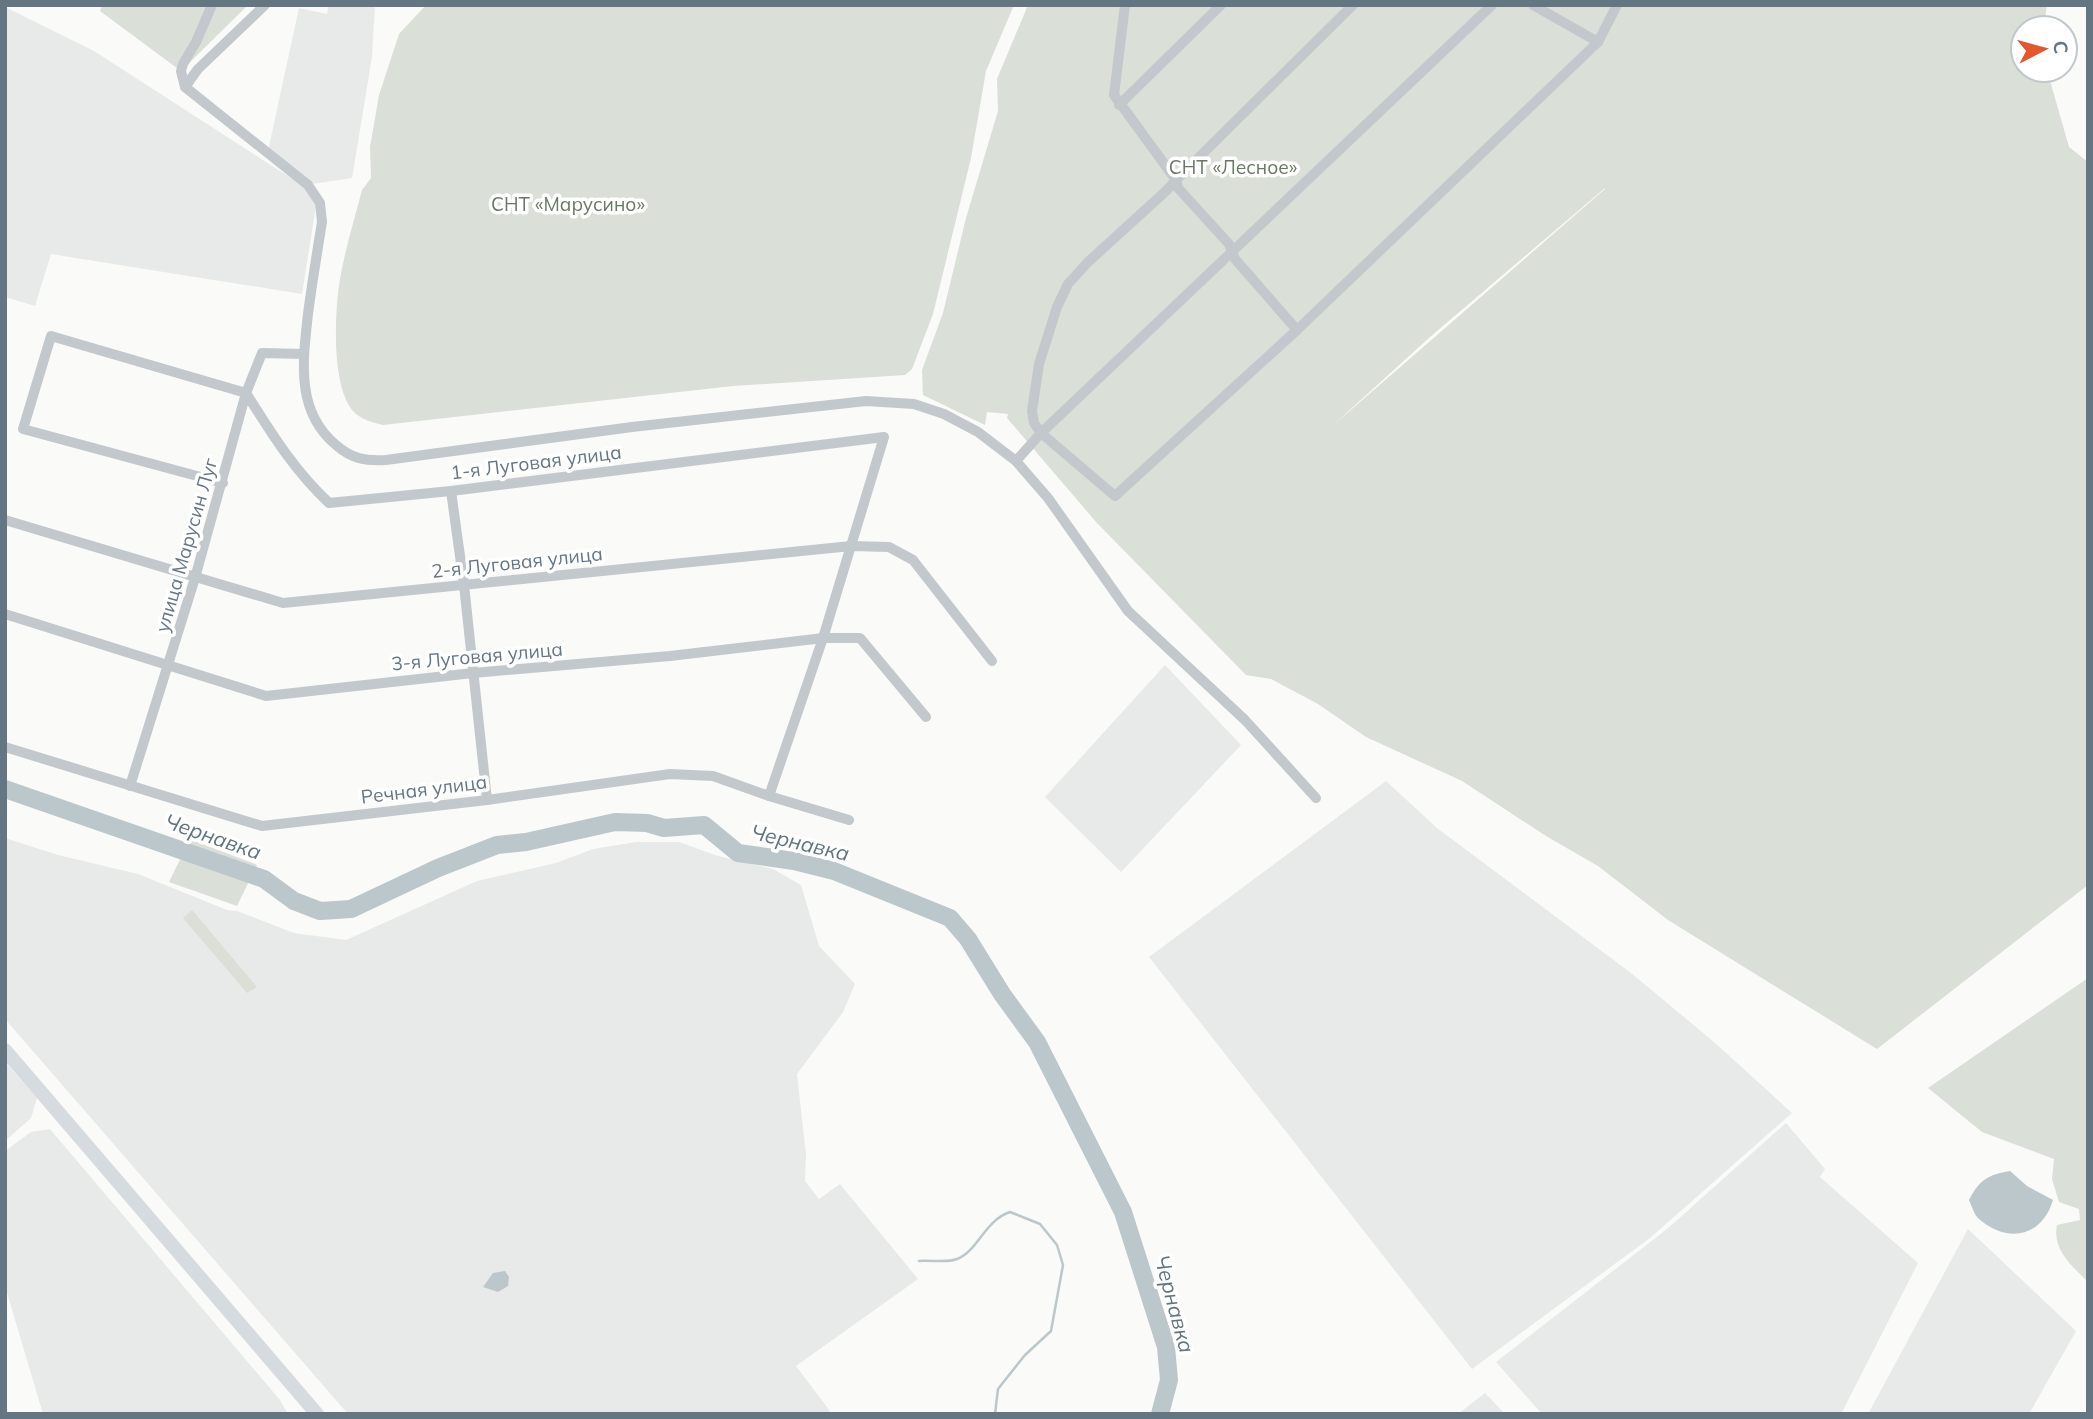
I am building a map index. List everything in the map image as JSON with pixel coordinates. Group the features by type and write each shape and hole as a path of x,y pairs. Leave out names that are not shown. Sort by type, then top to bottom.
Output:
{"main road":[{"path":"5,1050 317,1414"}],"street":[{"path":"212,5 183,64 181,71 185,87 309,185 320,203 322,222 304,354 306,398 319,428 345,453 368,461 646,425 884,401 914,404 944,414 978,432 1016,461 1048,498 1128,611 1245,720 1316,798"},
{"path":"185,87 198,69 265,5"},
{"path":"1125,5 1114,95 1119,105 1176,180 1178,188 1297,330"},
{"path":"1119,105 1221,5"},
{"path":"1353,5 1176,180 1088,261 1068,284 1057,307 1039,364 1032,411 1034,423 1041,433 1115,496 1297,330 1598,42 1617,5"},
{"path":"1016,461 1041,433 1492,5"},
{"path":"1534,5 1598,42"},
{"path":"223,483 23,429 51,336 246,393"},
{"name":"улица Марусин Луг","path":"130,786 195,578 246,393 262,353 304,354"},
{"name":"1-я Луговая улица","path":"246,393 303,478 328,503 451,491 884,437 851,546"},
{"path":"451,491 487,800"},
{"name":"2-я Луговая улица","path":"5,520 283,603 851,546 889,547 913,560 992,661"},
{"path":"769,796 851,546"},
{"name":"3-я Луговая улица","path":"5,614 266,696 473,673 670,656 822,638 860,638 926,717"},
{"name":"Речная улица","path":"5,747 262,826 487,800 670,774 713,776 849,820"}],"shaded area":[{"path":"329,5 375,5 372,57 352,178 312,184 268,151 299,8 327,14"},
{"path":"5,7 94,51 308,189 316,206 302,294 51,254 35,306 5,297"},
{"path":"1165,665 1241,745 1121,872 1045,797"},
{"path":"1386,781 1437,828 1631,973 1714,1042 1792,1113 1650,1238 1472,1369 1149,957"},
{"path":"5,838 58,855 138,874 227,910 237,911 294,933 346,940 477,881 556,863 593,849 636,842 679,842 718,856 773,869 801,885 819,946 855,984 843,1012 797,1074 806,1155 805,1181 819,1199 840,1184 918,1279 796,1366 830,1411 826,1414 348,1414 5,1019"},
{"path":"5,1062 37,1098 31,1118 5,1141"},
{"path":"1786,1123 1825,1169 1820,1177 1918,1263 1841,1414 1542,1414 1496,1362 1667,1229"},
{"path":"50,1129 280,1400 288,1414 43,1414 5,1286 5,1151 31,1132"},
{"path":"2010,1171 2027,1186 2053,1200 2041,1222 2023,1233 2001,1232 1990,1227 1977,1217 1969,1200 1985,1179"},
{"path":"1968,1229 2076,1331 2029,1414 1868,1414"},
{"path":"505,1271 509,1277 508,1286 498,1292 483,1287 493,1273"},
{"path":"1485,1393 1505,1414 1458,1414"}],"green space":[{"path":"102,5 248,5 181,71 100,11"},
{"name":"СНТ «Марусино»","path":"426,5 1014,5 986,71 971,158 933,314 912,369 905,375 733,386 383,425 357,415 347,401 338,369 336,314 339,285 362,190 371,178 370,147 379,95 399,34"},
{"name":"СНТ «Лесное»","path":"1028,5 2047,5 2046,14 2009,14 2009,84 2051,84 2069,147 2088,162 2088,885 1877,1049 1668,920 1598,866 1546,836 1462,781 1366,737 1318,704 1271,679 1246,675 1097,523 1007,418 1008,414 987,412 985,425 923,395 922,370 943,313 966,218 998,111 997,79","holes":["1605,188 1605,189 1330,428 1430,337"]},
{"path":"190,839 257,865 237,906 169,882"},
{"path":"192,910 257,987 247,993 183,918"},
{"path":"2088,978 2088,1282 2064,1256 2057,1242 2057,1225 2080,1220 2079,1209 2059,1202 2052,1179 2054,1159 1982,1132 1928,1088"}],"waterway":[{"name":"Чернавка","path":"5,789 264,879 294,901 320,911 351,909 438,868 497,845 526,842 615,822 647,823 664,828 704,825 738,853 794,861 834,871 950,918 968,939 1002,994 1037,1042 1123,1212 1166,1347 1169,1380 1160,1414"},
{"path":"919,1261 957,1259 971,1249 994,1222 1010,1212 1040,1224 1057,1245 1063,1265 1051,1331 1025,1355 998,1389 995,1414"}]}
